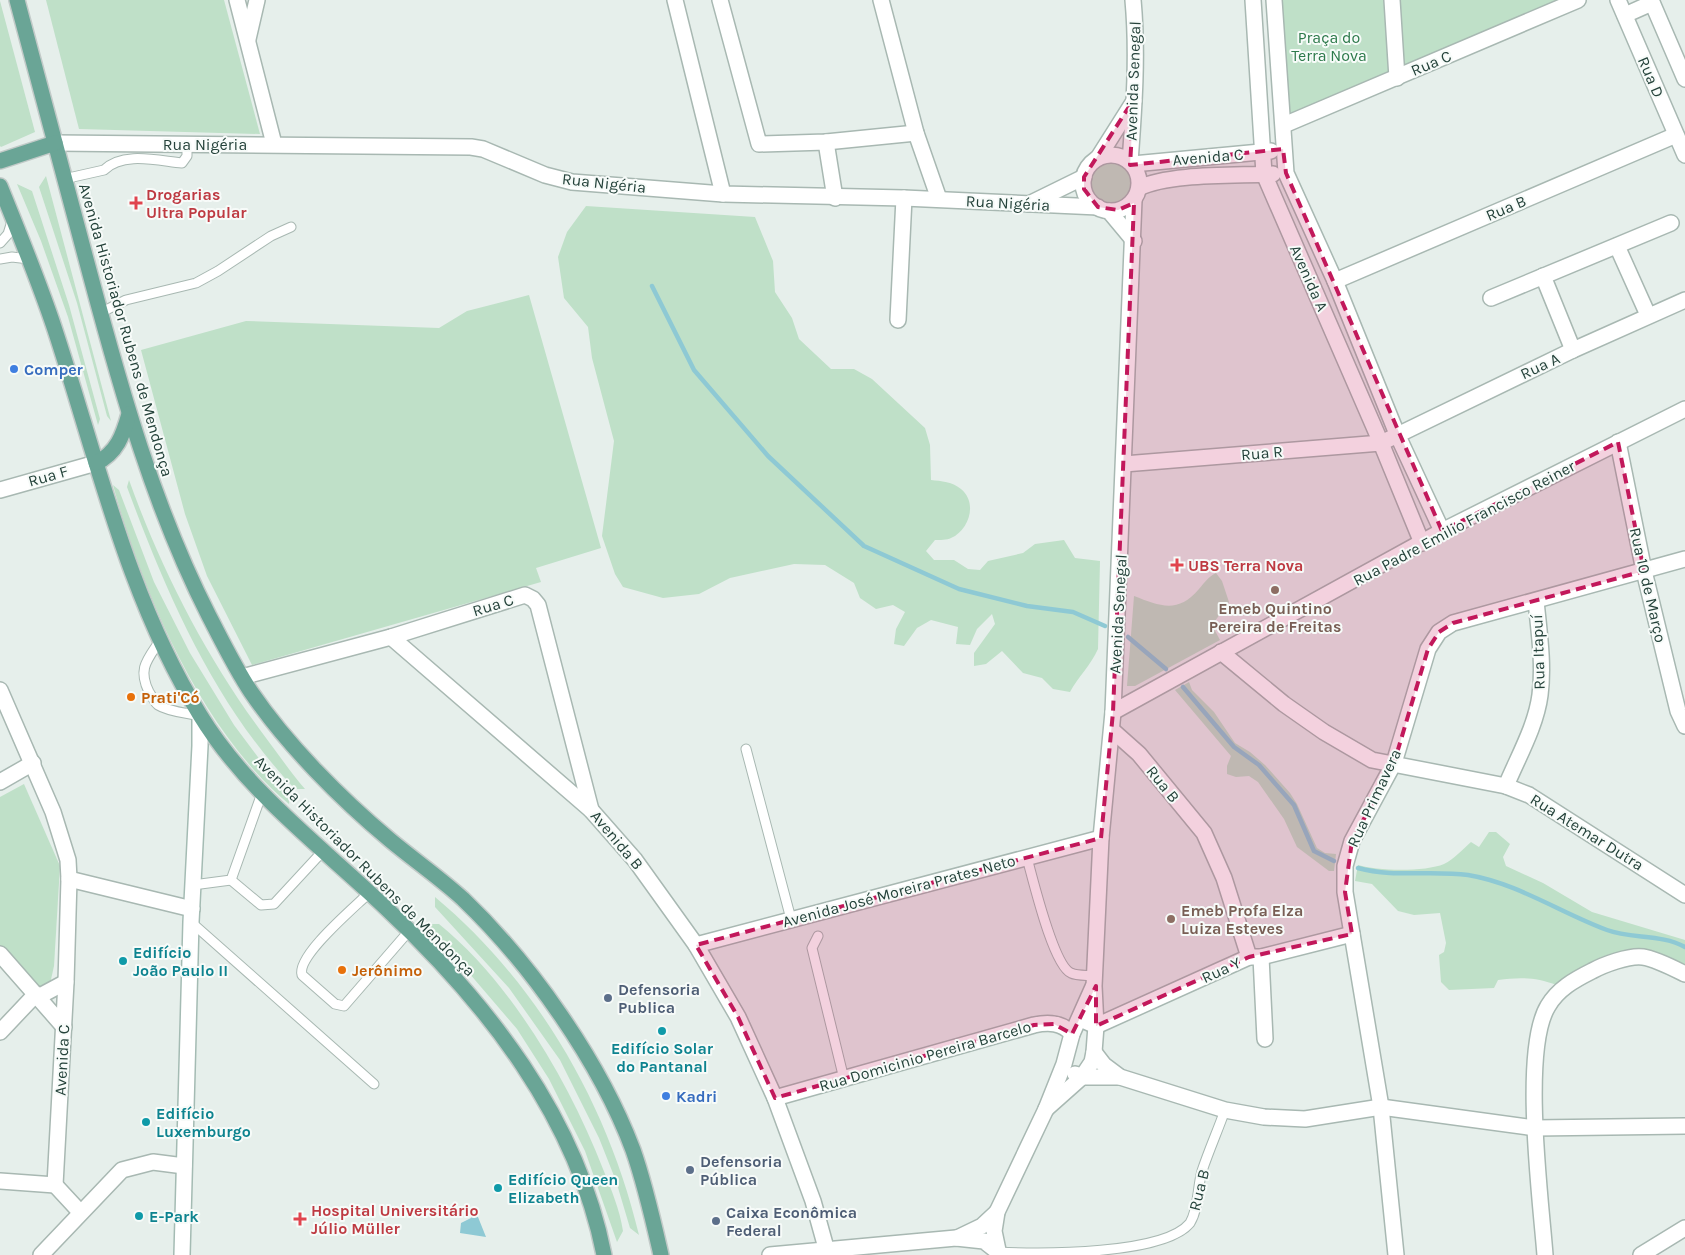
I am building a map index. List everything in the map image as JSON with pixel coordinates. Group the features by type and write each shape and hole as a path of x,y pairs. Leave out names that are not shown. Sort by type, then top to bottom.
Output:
{"main road":[{"name":"Avenida Historiador Rubens de Mendonça","path":"17,0 100,313 129,414 156,494 186,570 252,694 288,739 386,837 459,896 485,922 536,982 584,1054 617,1113 638,1167 661,1255"},
{"path":"0,161 55,143"},
{"name":"Avenida Historiador Rubens de Mendonça","path":"0,186 54,327 96,463 140,592 161,639 200,716 262,793 409,931 472,998 508,1044 531,1078 567,1140 584,1182 604,1255"},
{"path":"96,463 105,458 116,447 129,414"}],"street":[{"path":"237,0 274,144"},
{"path":"248,40 257,0"},
{"path":"675,0 723,194"},
{"path":"720,0 759,144 826,142 916,133"},
{"path":"882,0 916,133 938,199"},
{"name":"Avenida Senegal","path":"1131,163 1136,28 1133,0"},
{"name":"Avenida A","path":"1253,0 1264,174 1381,443 1422,544"},
{"name":"Avenida A","path":"1274,0 1286,173 1335,281 1397,434 1442,531"},
{"path":"1392,0 1397,78"},
{"name":"Rua C","path":"1284,125 1578,0"},
{"name":"Rua D","path":"1618,0 1685,154"},
{"path":"1625,15 1651,1 1685,79"},
{"path":"1134,99 1098,158 1089,166 1084,177 1087,194 1134,241"},
{"name":"Rua B","path":"1335,281 1676,136"},
{"path":"826,142 835,198"},
{"name":"Rua Nigéria","path":"55,143 470,147 483,149 559,179 723,194 938,199 1103,209 1127,206 1136,194"},
{"name":"Avenida C","path":"1131,163 1262,153 1283,149"},
{"path":"1098,158 1109,155 1120,156 1131,163 1139,179 1136,194"},
{"name":"Avenida C","path":"1136,194 1148,184 1166,180 1286,173"},
{"path":"1028,204 1084,177"},
{"name":"Avenida Senegal","path":"1046,1109 1082,1077 1092,1062 1094,1052 1096,1026 1094,981 1101,838 1113,712 1136,194"},
{"path":"898,320 904,198"},
{"path":"1491,298 1671,223"},
{"path":"1617,246 1648,315"},
{"path":"1543,276 1573,350"},
{"name":"Rua A","path":"1397,434 1648,315 1685,300"},
{"name":"Rua Padre Emilio Francisco Reiner","path":"1113,712 1422,544 1442,531 1685,409"},
{"name":"Rua R","path":"1124,464 1381,443 1397,434"},
{"name":"Rua 10 de Março","path":"1618,442 1644,571 1678,711 1685,726"},
{"name":"Rua F","path":"0,490 96,463"},
{"name":"Rua Primavera","path":"1396,1255 1381,1107 1345,892 1348,858 1352,841 1394,763 1428,649 1438,632 1453,623 1536,602 1685,559"},
{"name":"Rua C","path":"242,677 391,637 525,595 533,599 538,605 592,810"},
{"name":"Rua Itapuí","path":"1506,786 1532,726 1540,696 1542,666 1536,602"},
{"name":"Avenida B","path":"391,637 592,810 635,860 696,944 738,1017 776,1098 814,1201 828,1252"},
{"name":"Rua Atemar Dutra","path":"1221,652 1284,704 1324,732 1372,760 1506,786 1529,794 1685,895"},
{"name":"Avenida C","path":"0,690 53,812 68,860 70,880 66,982 55,1185"},
{"path":"182,1255 191,916 200,716"},
{"name":"Rua B","path":"1112,730 1139,754 1204,834 1224,878 1255,957 1264,1039"},
{"path":"0,782 33,763"},
{"name":"Avenida José Moreira Prates Neto","path":"696,944 1101,838"},
{"path":"70,880 191,916"},
{"name":"Rua Y","path":"1096,1026 1255,957 1352,934"},
{"path":"0,954 64,1027"},
{"path":"1545,1255 1534,1128 1539,1033 1547,1006 1568,983 1606,964 1642,957 1685,974"},
{"name":"Avenida Senegal","path":"999,1253 994,1231 997,1212 1046,1109 1064,1064 1072,1034 1080,1019 1094,981"},
{"path":"0,1032 37,995 66,982"},
{"path":"1080,1019 1096,1026"},
{"name":"Rua Domicinio Pereira Barcelo","path":"776,1098 1042,1024 1062,1026 1072,1034"},
{"path":"1094,1052 1104,1065 1120,1077"},
{"path":"1064,1064 1071,1072 1082,1077 1120,1077 1225,1110 1264,1117 1305,1119 1381,1107 1534,1128 1685,1126"},
{"path":"41,1255 122,1170 153,1162 184,1166"},
{"path":"0,1181 55,1185 80,1212"},
{"path":"956,1238 982,1226 997,1212"},
{"path":"1641,1255 1685,1228"},
{"path":"770,1255 828,1252 956,1238 988,1242 999,1253"}],"lane":[{"path":"64,179 104,170 109,166 139,159 182,163 187,156 187,144"},
{"path":"0,243 8,234 13,218"},
{"path":"100,313 126,300 196,283 218,271 270,236 291,228"},
{"path":"0,259 12,257 29,259"},
{"path":"161,639 146,661 143,680 154,701 162,706 200,716"},
{"path":"746,749 791,920"},
{"path":"231,880 262,793"},
{"path":"193,885 231,880 261,905 274,904 323,851"},
{"path":"1027,858 1052,941 1062,965 1071,973 1094,981"},
{"path":"369,893 306,956 301,968 302,975 335,1004 344,1006 409,931"},
{"path":"191,916 374,1084"},
{"path":"818,936 812,948 844,1079"},
{"name":"Rua B","path":"999,1253 1104,1254 1137,1251 1164,1242 1176,1235 1189,1224 1195,1211 1202,1172 1225,1110"}],"highlighted area":[{"path":"1134,99 1130,165 1283,149 1286,173 1442,531 1618,442 1644,571 1453,623 1439,632 1428,649 1394,763 1352,841 1345,892 1352,934 1249,957 1096,1026 1096,986 1072,1034 1054,1024 1034,1025 775,1098 738,1017 696,945 1101,838 1113,712 1134,203 1118,210 1098,207 1084,189 1084,177"}],"green space":[{"path":"46,0 224,0 260,134 79,129"},
{"name":"Praça do Terra Nova","path":"1279,0 1565,0 1288,114"},
{"path":"0,1 35,132 1,147 0,146"},
{"path":"1112,162 1127,168 1133,183 1127,198 1112,204 1097,198 1091,183 1097,168"},
{"path":"46,176 111,421 107,416 77,303 39,187"},
{"path":"17,184 32,191 69,305 100,419 98,425 68,317 41,241"},
{"path":"586,206 755,217 773,261 775,292 792,318 799,339 831,369 854,369 872,379 925,428 930,445 931,480 954,485 966,495 970,509 967,523 963,529 951,538 935,540 926,551 934,560 954,560 968,569 980,570 988,561 1023,553 1035,544 1064,540 1075,558 1100,561 1098,649 1070,692 1053,689 1042,678 1023,673 1002,651 986,664 974,666 974,653 995,624 992,614 977,629 970,645 956,644 958,627 931,620 917,628 904,646 894,644 896,629 905,612 893,605 876,609 860,598 854,583 825,565 794,564 730,578 699,594 663,598 623,587 615,574 602,536 614,441 592,358 588,327 564,298 558,257 567,232"},
{"path":"529,295 601,548 536,568 541,582 252,665 207,576 185,514 141,350 246,321 439,328 467,311"},
{"path":"129,480 171,581 205,646 245,708 305,789 295,789 266,756 240,721 217,685 176,608 127,487"},
{"path":"113,485 119,490 154,582 190,653 234,725 269,772 290,795 289,804 258,774 229,739 203,700 179,658 140,570"},
{"path":"1216,573 1222,581 1229,602 1212,625 1220,640 1135,686 1127,686 1134,596 1160,605 1176,605 1191,597"},
{"path":"1189,682 1192,690 1214,712 1235,743 1250,752 1265,765 1290,793 1317,848 1325,853 1336,854 1334,871 1329,871 1297,847 1284,819 1258,782 1249,776 1236,777 1227,774 1227,766 1231,756 1175,690"},
{"path":"24,784 60,866 54,966 50,984 43,989 29,980 0,946 0,797"},
{"path":"1489,832 1496,832 1510,844 1503,857 1506,866 1543,883 1592,912 1685,940 1685,968 1643,955 1620,953 1610,954 1591,962 1557,985 1528,978 1513,978 1498,980 1494,988 1449,990 1441,982 1439,955 1444,952 1446,943 1440,913 1414,915 1398,911 1372,884 1355,881 1358,865 1401,870 1436,867 1451,859 1471,842 1479,847"},
{"path":"435,897 472,931 506,968 537,1007 564,1050 588,1094 609,1139 626,1187 639,1235 630,1228 616,1181 599,1138 560,1060 509,988 435,907"},
{"path":"427,924 439,924 490,975 536,1036 556,1069 589,1136 615,1200 623,1231 617,1242 585,1151 549,1079 517,1029"}],"water":[{"path":"476,1212 486,1237 460,1233 461,1223 471,1218 472,1213"}],"waterway":[{"path":"652,286 694,370 768,456 864,546 959,589 1027,606 1073,612 1105,626"},
{"path":"1128,637 1166,669"},
{"path":"1183,687 1234,747 1259,765 1294,805 1314,851 1334,861"},
{"path":"1358,868 1385,873 1454,874 1486,879 1521,891 1607,930 1626,935 1657,938 1685,947"}],"place":[{"name":"Drogarias Ultra Popular","path":"136,203"},
{"name":"Comper","path":"14,369"},
{"name":"UBS Terra Nova","path":"1177,565"},
{"name":"Emeb Quintino Pereira de Freitas","path":"1275,590"},
{"name":"Prati'Có","path":"131,697"},
{"name":"Emeb Profª Elza Luiza Esteves","path":"1171,919"},
{"name":"Edifício João Paulo II","path":"123,961"},
{"name":"Jerônimo","path":"342,970"},
{"name":"Defensoria Publica","path":"608,998"},
{"name":"Edifício Solar do Pantanal","path":"662,1031"},
{"name":"Kadri","path":"666,1096"},
{"name":"Edifício Luxemburgo","path":"146,1122"},
{"name":"Defensoria Pública","path":"690,1170"},
{"name":"Edifício Queen Elizabeth","path":"498,1188"},
{"name":"E-Park","path":"139,1216"},
{"name":"Hospital Universitário Júlio Müller","path":"300,1219"},
{"name":"Caixa Econômica Federal","path":"716,1221"}]}
